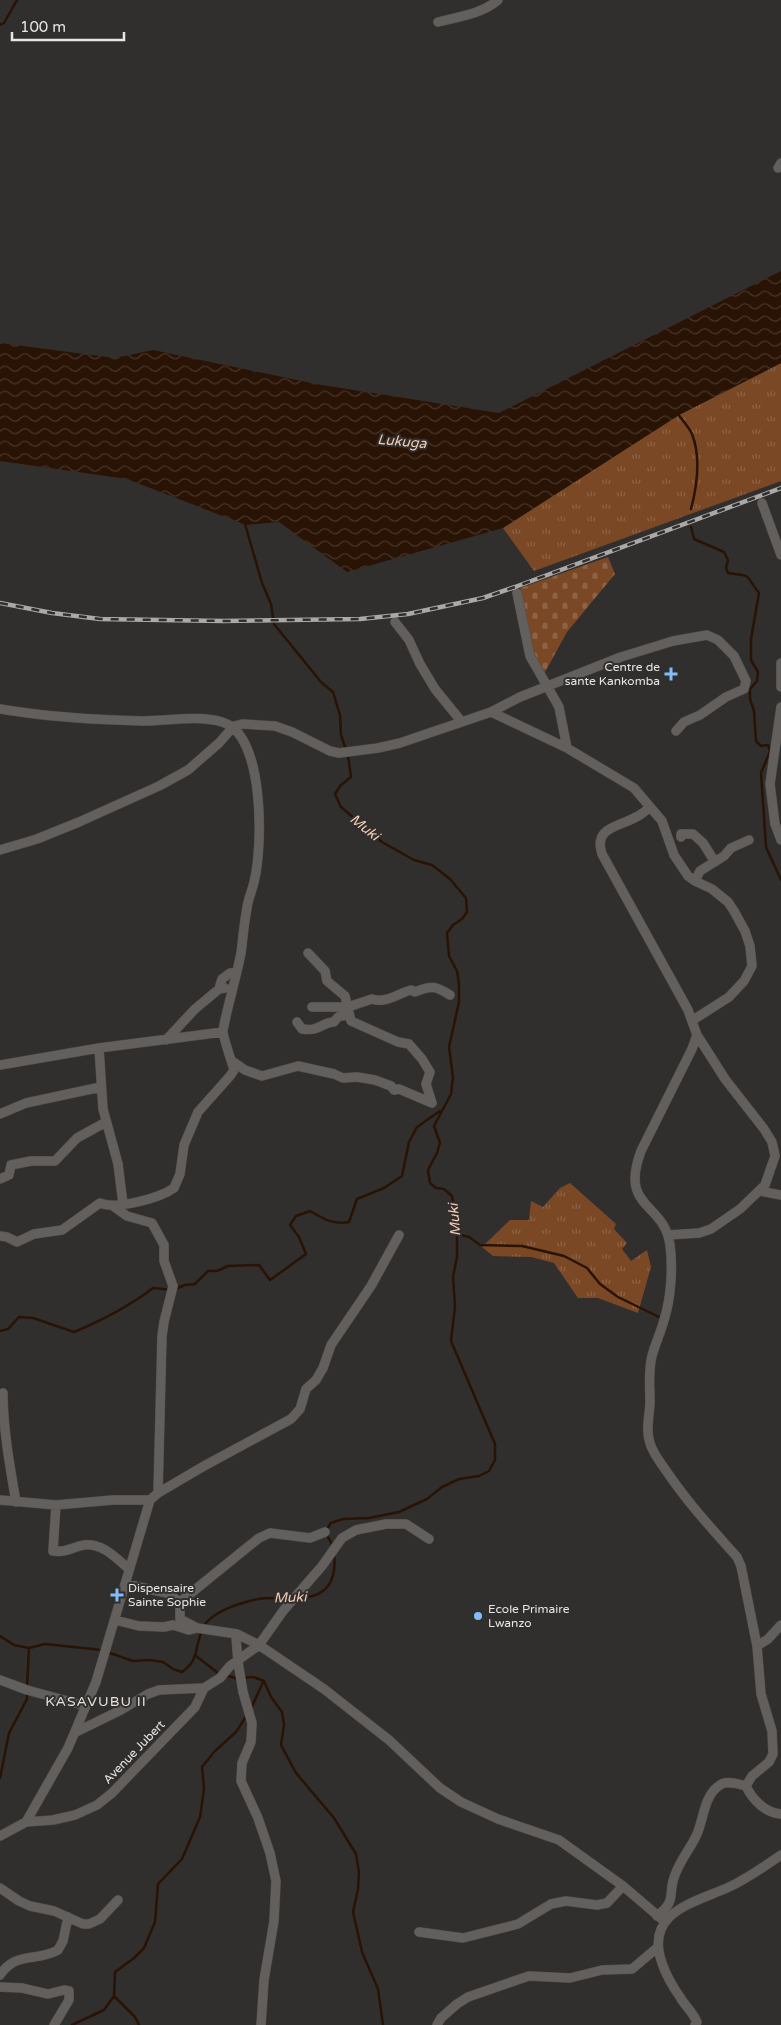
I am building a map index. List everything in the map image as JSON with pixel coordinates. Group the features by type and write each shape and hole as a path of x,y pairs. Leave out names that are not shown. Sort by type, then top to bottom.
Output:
{"street":[{"path":"438,22 468,15 491,6 498,0"},
{"path":"762,503 781,555"},
{"path":"517,593 530,656 546,688 559,707 567,748"},
{"path":"395,622 409,640 420,664 435,689 461,721"},
{"path":"0,709 38,716 65,718 137,721 196,720 221,722 234,726 242,724 275,726 292,732 330,752 339,753 400,743 490,712 520,697 621,657 673,641 707,635 718,640 734,656 746,681 744,689 717,702 700,715 684,722 676,731"},
{"path":"781,663 781,687"},
{"path":"781,707 776,754 770,784 775,824 781,840"},
{"path":"490,712 567,748 634,788 649,808 662,821 674,854 688,876 712,889 728,902 734,911 745,931 750,946 752,966 744,981 728,997 693,1020"},
{"path":"0,850 37,839 159,786 188,770 219,743 234,726"},
{"path":"113,1206 142,1201 174,1188 180,1174 184,1145 198,1112 234,1070 222,1032 234,986 246,909 254,882 259,820 258,790 254,763 245,743 234,726"},
{"path":"649,808 636,818 607,830 602,836 599,845 602,854 693,1020 697,1035 725,1079 753,1114 772,1142 775,1156 768,1179 760,1191 740,1209 711,1229 699,1233 668,1235"},
{"path":"681,838 681,834 693,834 703,843 708,854 715,862"},
{"path":"695,881 700,871 724,856 731,848 749,840"},
{"path":"232,1061 245,1070 262,1076 298,1066 334,1074 343,1078 357,1077 376,1080 391,1086 394,1090 399,1089 432,1103 426,1084 430,1072 410,1044 398,1042 351,1022 345,996 327,981 325,971 308,953"},
{"path":"219,989 222,979 230,973 236,973"},
{"path":"166,1040 195,1009 219,989 234,986"},
{"path":"298,1022 302,1029 321,1028 330,1022 334,1022 348,1010 372,999 378,1001 398,997 404,992 411,990 415,992 425,987 438,987 450,995"},
{"path":"312,1006 348,1010"},
{"path":"0,1065 99,1048 222,1032"},
{"path":"697,1035 692,1049 641,1151 634,1180 640,1199 661,1222 668,1235 671,1280 664,1320 655,1344 649,1373 649,1442 656,1456 692,1507 737,1556 744,1576 757,1646 761,1694 772,1731 773,1754 769,1762 752,1776 746,1786"},
{"path":"99,1048 101,1087 106,1122 118,1164 123,1204"},
{"path":"0,1114 26,1103 101,1087"},
{"path":"0,1179 9,1174 11,1165 31,1161 55,1161 77,1138 106,1122"},
{"path":"760,1191 781,1194"},
{"path":"0,1236 17,1242 34,1234 62,1230 100,1203 113,1206 127,1216 145,1220 154,1225 164,1246 164,1260 174,1286 162,1336 158,1493"},
{"path":"26,1822 76,1732 96,1682 150,1500 158,1493 291,1419 300,1410 306,1389 316,1380 332,1345 371,1286 399,1235"},
{"path":"3,1394 3,1421 8,1442 16,1502"},
{"path":"0,1500 56,1505 112,1500 150,1500"},
{"path":"56,1505 53,1551 63,1553 84,1545 102,1547 129,1569"},
{"name":"Avenue Jubert","path":"0,1836 26,1822 53,1820 75,1815 97,1805 128,1777 195,1707 204,1688 220,1678 259,1644 283,1610 322,1566 342,1538 356,1530 386,1524 406,1524 429,1539"},
{"path":"177,1622 180,1602 254,1542 270,1533 310,1538 326,1532"},
{"path":"124,1584 167,1592 180,1602"},
{"path":"115,1620 139,1626 164,1627 177,1622 197,1628 237,1634 259,1644 324,1690 389,1740 440,1788 461,1802 498,1819 559,1840 623,1886 660,1918"},
{"path":"757,1646 768,1639 781,1625"},
{"path":"237,1634 234,1664 252,1724 251,1742 242,1763 241,1781 270,1853 276,1881 274,1921 264,1980 261,2025"},
{"path":"0,1680 27,1690 86,1706"},
{"path":"76,1732 159,1690 204,1688"},
{"path":"695,2025 697,2022 693,2012 680,1998 669,1979 662,1964 658,1947 660,1918 669,1905 673,1893 674,1877 697,1834 706,1803 720,1785 727,1782 746,1786 755,1800 766,1809 781,1814"},
{"path":"660,1918 731,1886 781,1854"},
{"path":"419,1932 463,1938 518,1924 551,1904 566,1901 596,1905 607,1903 623,1886"},
{"path":"0,1888 18,1901 30,1906 54,1911 83,1924 89,1924 100,1919 118,1900"},
{"path":"0,1975 6,1966 17,1960 58,1950 63,1940 68,1917"},
{"path":"437,2025 441,2018 457,2004 479,1992 529,1976 570,1978 602,1970 632,1969 658,1947"},
{"path":"0,1987 22,1988 48,1994 64,1990 69,1991 70,2000 54,2025"}],"green space":[{"path":"781,363 781,481 534,571 503,528 679,415"},
{"path":"608,557 615,574 567,632 544,674 530,650 520,588"},
{"path":"570,1183 616,1224 614,1229 627,1243 622,1249 631,1261 647,1250 651,1267 638,1313 598,1298 578,1298 554,1263 531,1257 493,1256 482,1247 510,1220 529,1220 531,1201 543,1207 560,1188"}],"water":[{"name":"Lukuga","path":"781,271 781,363 679,415 503,528 347,572 279,522 246,525 127,479 0,461 0,343 115,358 153,350 316,384 499,413"}],"waterway":[{"path":"0,25 4,23 17,0"},
{"path":"678,414 692,434 695,443 696,481 691,509"},
{"name":"Muki","path":"245,524 262,583 271,604 274,624 321,682 333,692 340,715 341,735 346,750"},
{"path":"691,527 694,539 724,552 728,560 726,568 728,573 748,577 759,593 751,639 751,660 758,672 757,681 750,689 750,699 754,711 756,741 761,746 768,745 770,751 761,773 766,847 781,880"},
{"name":"Muki","path":"333,1546 325,1532 331,1523 343,1519 369,1518 399,1512 427,1499 442,1487 459,1479 479,1476 489,1471 495,1460 495,1444 451,1341 455,1307 453,1277 457,1257 457,1221 452,1196 444,1189 436,1188 430,1183 428,1170 440,1143 434,1126 451,1094 453,1077 449,1047 459,1002 459,984 457,971 449,956 447,933 467,912 466,898 450,879 432,865 414,860 382,842 341,807 335,794 340,786 351,777 348,755"},
{"path":"0,1331 8,1329 19,1317 33,1318 74,1332 115,1313 153,1288 173,1290 185,1285 195,1284 208,1271 217,1271 228,1266 259,1265 270,1280 306,1254 299,1237 290,1225 296,1216 310,1211 333,1222 349,1222 357,1199 384,1188 402,1176 409,1142 417,1127 440,1111"},
{"path":"457,1234 469,1237 480,1245 522,1246 564,1256 587,1268 600,1284 618,1297 661,1318"},
{"name":"Muki","path":"299,1598 317,1594 328,1586 334,1572 334,1554"},
{"name":"Muki","path":"204,1626 215,1615 232,1606 267,1598 291,1598"},
{"name":"Muki","path":"107,1652 133,1661 150,1660 163,1662 173,1669 182,1672 192,1663 202,1631"},
{"name":"Muki","path":"0,1636 14,1645 29,1648 45,1644 102,1650"},
{"path":"27,1687 29,1648"},
{"path":"196,1656 218,1673 238,1679"},
{"path":"243,1678 253,1677 264,1681 271,1697 282,1712 284,1725 281,1745 296,1773 334,1818 356,1854 359,1872 358,1889 353,1912 362,1952 378,1989 383,2025"},
{"path":"250,1711 263,1682"},
{"path":"0,1778 9,1733 27,1699 27,1692"},
{"path":"72,2025 104,2010 114,1996 115,1972 144,1948 155,1922 158,1884 182,1859 200,1817 204,1789 202,1767 215,1751 236,1732 247,1715"},
{"path":"114,1996 135,2017 139,2025"}],"railway":[{"path":"0,603 52,613 100,619 223,621 360,619 408,614 483,598 781,488"}],"place":[{"name":"Centre de sante Kankomba","path":"671,674"},
{"name":"Dispensaire Sainte Sophie","path":"117,1595"},
{"name":"Ecole Primaire Lwanzo","path":"478,1616"}],"district":[{"name":"KASAVUBU II","path":"96,1701"}]}
